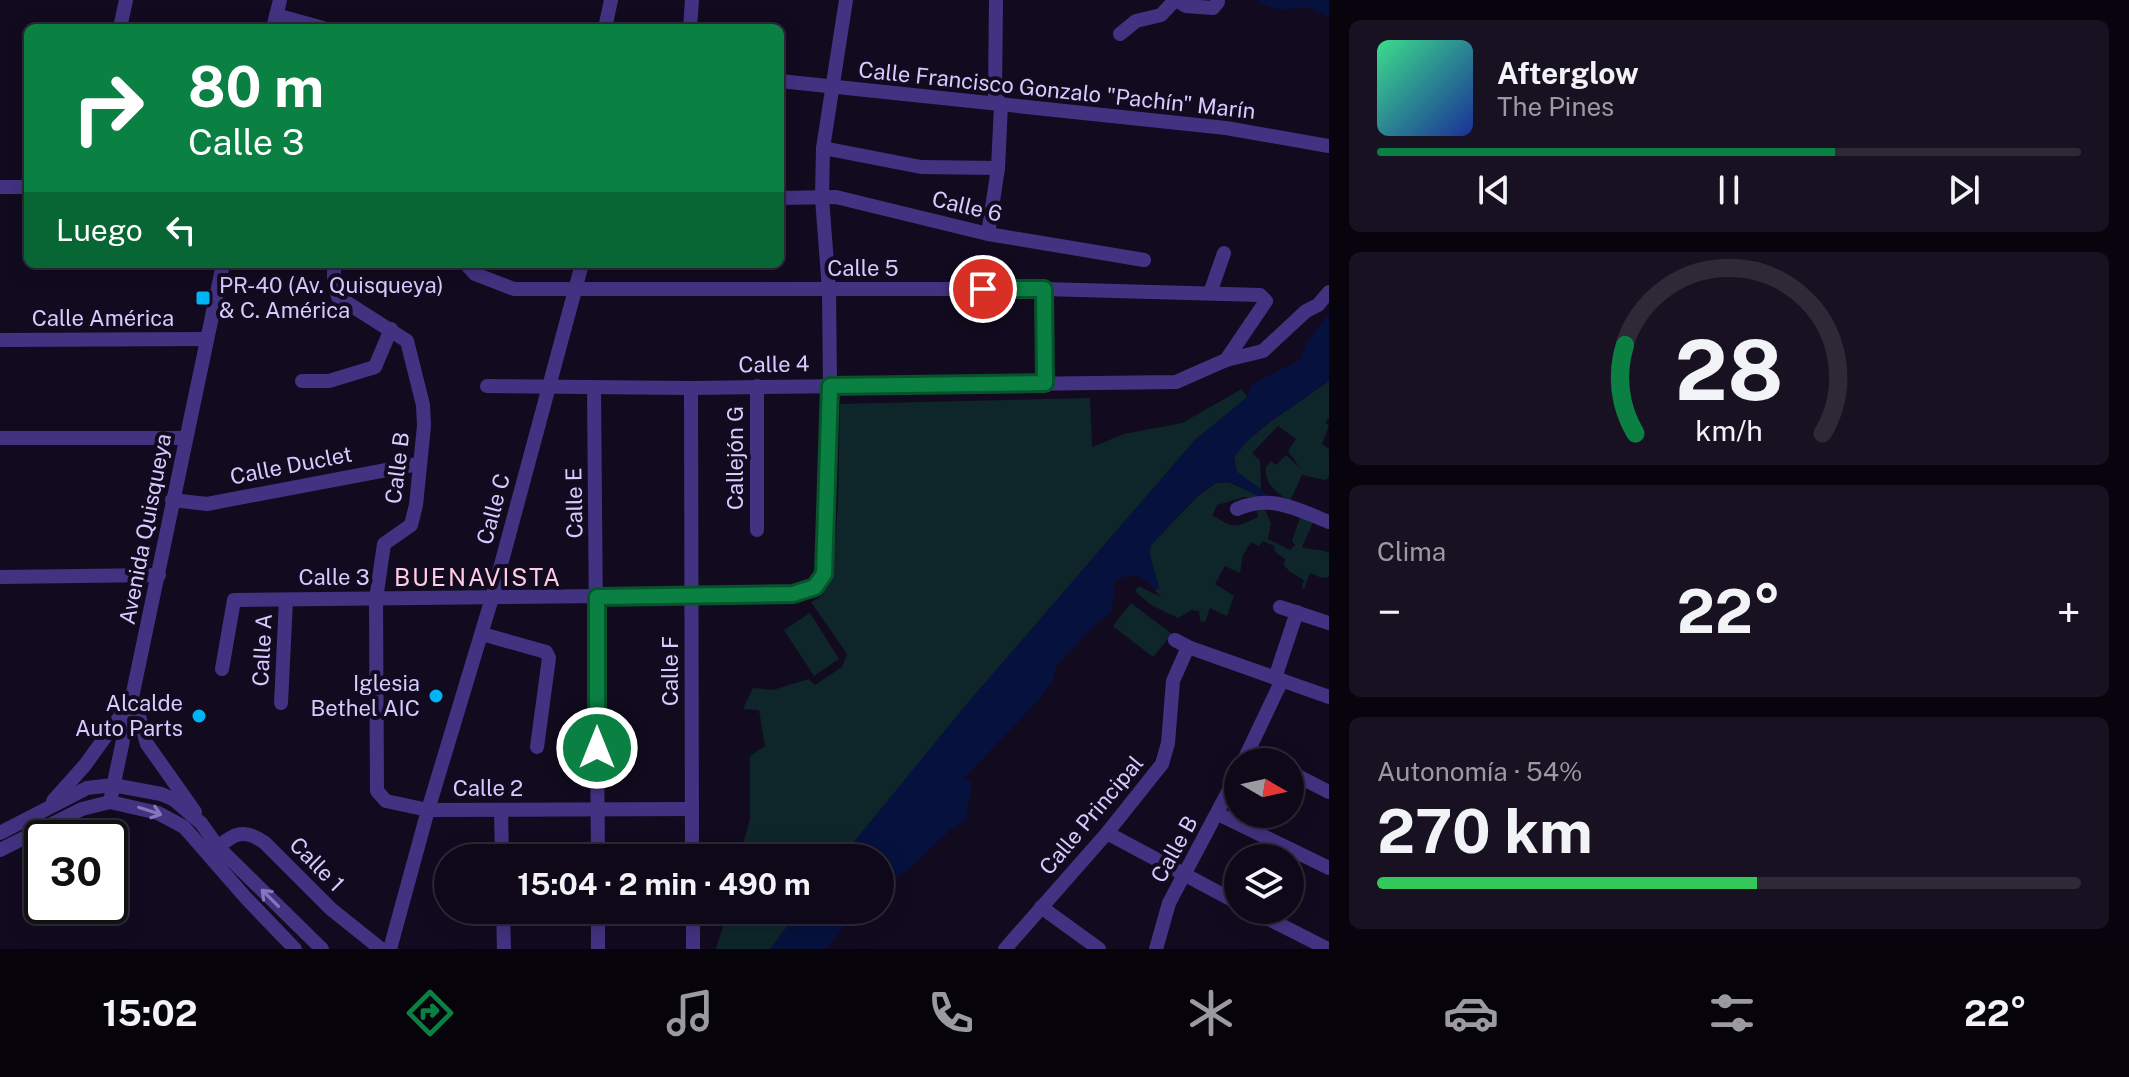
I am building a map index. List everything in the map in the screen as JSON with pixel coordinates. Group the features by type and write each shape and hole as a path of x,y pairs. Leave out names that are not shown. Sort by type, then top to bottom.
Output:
{"street":[{"path":"121,24 126,0"},
{"path":"275,22 280,0"},
{"path":"606,24 611,0"},
{"path":"690,24 692,0"},
{"path":"830,386 829,290 822,198 823,148 846,0"},
{"path":"988,234 998,168 1001,105 995,95 996,0"},
{"path":"1120,34 1136,21 1161,15 1176,0 1186,6 1213,8 1218,2"},
{"name":"Calle Francisco Gonzalo \"Pachín\" Marín","path":"784,82 1226,128 1329,146"},
{"path":"823,148 921,167 998,168"},
{"path":"0,187 24,187"},
{"name":"Calle 6","path":"784,198 836,197 988,234 1144,260"},
{"path":"1210,293 1224,253"},
{"name":"Avenida Quisqueya","path":"110,802 222,268"},
{"name":"Calle B","path":"334,268 338,297 407,341 423,405 423,445 418,464 416,505 411,525 384,544 376,599 377,791 386,801 428,810"},
{"name":"Calle 5","path":"470,268 475,274 514,289 1044,289 1260,295 1266,301 1226,360"},
{"name":"Calle C","path":"390,949 428,810 482,634 581,268"},
{"path":"1044,289 1045,383"},
{"name":"Calle 4","path":"487,386 691,388 1176,382 1226,360 1263,351 1329,292"},
{"path":"302,381 329,381 375,367 391,329"},
{"name":"Calle América","path":"0,340 206,339"},
{"name":"Callejón G","path":"757,386 757,530"},
{"name":"Calle 3","path":"222,669 234,600 793,594 815,587 824,574 830,386"},
{"name":"Calle E","path":"594,388 598,844"},
{"name":"Calle F","path":"691,388 692,844"},
{"path":"0,438 186,438"},
{"name":"Calle Duclet","path":"172,500 207,504 418,464"},
{"path":"1237,509 1255,502 1280,503 1329,522"},
{"path":"0,577 159,575"},
{"name":"Calle A","path":"281,703 286,600"},
{"path":"1280,607 1329,623"},
{"path":"1249,748 1278,679 1297,612"},
{"path":"482,634 546,652 549,658 537,747"},
{"name":"Calle Principal","path":"1005,949 1107,833 1162,764 1168,743 1173,681 1182,644 1278,679"},
{"path":"1278,679 1329,697"},
{"path":"47,808 85,765 134,697"},
{"path":"134,697 147,744 201,823 214,850 246,898 295,949"},
{"path":"1304,779 1329,792"},
{"path":"0,833 87,788 113,785 150,791 173,799 201,823"},
{"path":"0,850 82,809 110,802 158,813 184,827 214,850 322,949"},
{"name":"Calle B","path":"1156,949 1169,903 1224,802"},
{"name":"Calle 2","path":"428,810 692,809"},
{"path":"501,810 502,844"},
{"path":"1218,814 1329,868"},
{"name":"Calle 1","path":"214,850 242,832 253,834 331,909 381,949"},
{"path":"1107,833 1224,896"},
{"path":"1041,907 1099,949"},
{"path":"503,924 504,949"},
{"path":"598,924 598,949"},
{"path":"693,924 693,949"},
{"path":"1279,924 1328,949"}],"green space":[{"path":"1329,381 1329,418 1325,423 1329,425 1322,444 1329,449 1329,477 1325,480 1302,475 1290,501 1276,491 1266,473 1271,461 1276,465 1286,455 1300,468 1288,451 1296,439 1278,426 1252,453 1260,461 1261,490 1237,472 1234,457 1247,441"},
{"path":"1242,389 1247,398 1195,440 973,697 852,844 743,844 750,819 750,756 765,746 759,710 743,709 753,688 773,690 809,679 815,685 842,667 847,654 811,602 821,596 833,562 838,505 840,404 1090,398 1092,447 1124,434 1182,423"},
{"path":"1228,482 1262,497 1244,497 1217,505 1212,516 1229,524 1241,524 1258,517 1256,505 1262,504 1271,523 1268,539 1290,550 1295,545 1292,541 1301,515 1314,520 1302,547 1329,553 1329,577 1322,578 1310,573 1304,589 1304,580 1289,571 1284,565 1285,559 1275,552 1274,546 1263,541 1259,546 1251,542 1243,555 1240,573 1225,566 1215,584 1234,596 1227,616 1210,608 1205,622 1200,621 1199,611 1192,610 1178,618 1151,605 1135,591 1139,586 1161,597 1155,590 1159,588 1149,552 1151,545 1197,497 1216,483"},
{"path":"1131,603 1172,634 1153,657 1113,626"},
{"path":"810,613 839,659 814,676 784,630"},
{"path":"724,924 789,924 770,949 716,949"}],"shaded area":[{"path":"1256,0 1329,0 1329,18 1313,9 1272,8"},
{"path":"1329,313 1329,381 1270,422 1247,441 1234,457 1237,472 1275,500 1266,499 1235,484 1216,483 1183,511 1151,545 1149,552 1159,588 1155,590 1135,576 1124,577 1113,584 1115,592 1111,613 1096,624 1056,666 1053,681 1036,703 965,777 972,784 966,820 949,831 906,872 894,878 894,844 852,844 960,712 1195,440 1246,398 1252,384 1300,360 1306,344"},
{"path":"789,924 846,924 827,949 770,949"}],"place":[{"name":"PR-40 (Av. Quisqueya) & C. América","path":"203,298"},
{"name":"Iglesia Bethel AIC","path":"436,696"},
{"name":"Alcalde Auto Parts","path":"199,716"}],"district":[{"name":"BUENAVISTA","path":"478,577"}],"route":[{"path":"597,748 597,597 793,594 815,587 824,574 830,386 1045,383 1044,289 983,289"}]}
